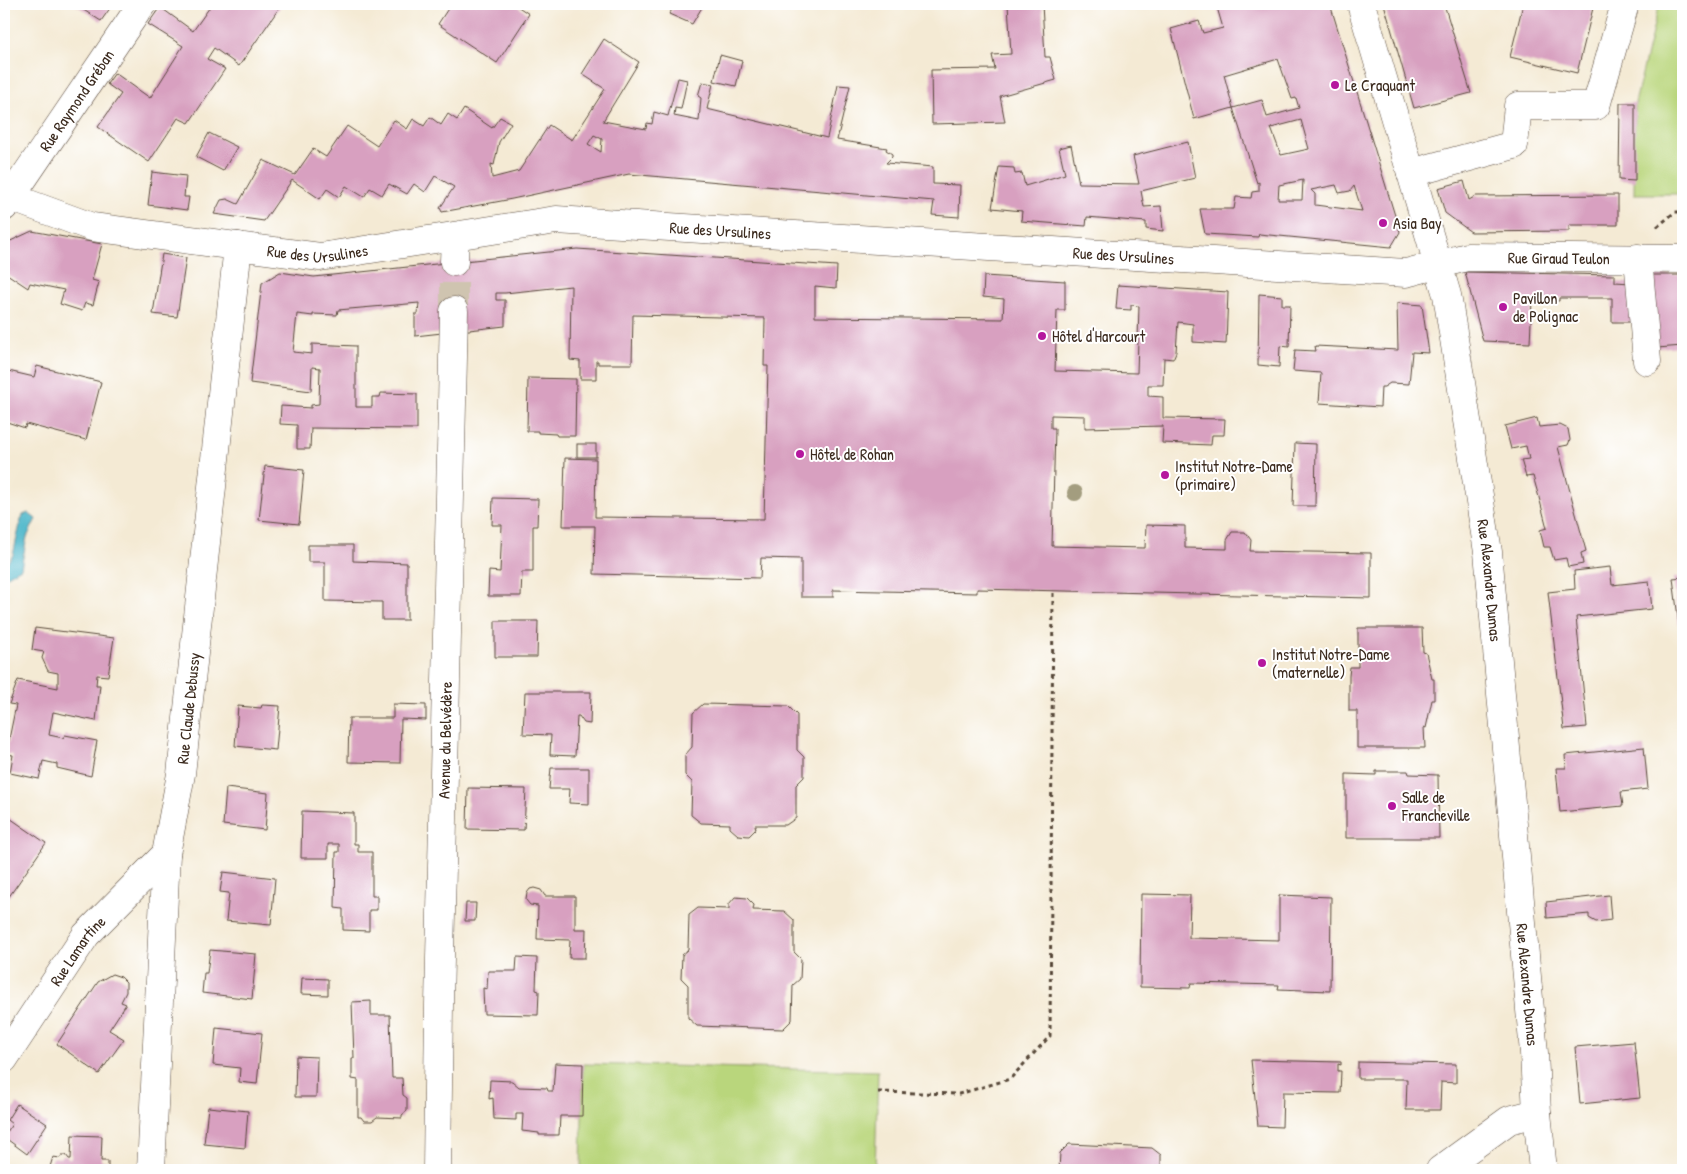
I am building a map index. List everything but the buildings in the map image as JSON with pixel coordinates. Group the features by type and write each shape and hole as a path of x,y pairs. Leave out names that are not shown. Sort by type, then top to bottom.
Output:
{"street":[{"name":"Rue Raymond Gréban","path":"6,199 142,4"},
{"name":"Rue Alexandre Dumas","path":"1361,4 1447,296 1488,552 1543,1170"},
{"path":"1411,173 1514,145 1518,106 1596,106 1624,4"},
{"name":"Rue des Ursulines","path":"6,199 92,227 320,257 455,250 556,220 1406,273 1437,264"},
{"name":"Rue Claude Debussy","path":"151,1170 166,854 181,774 238,246"},
{"name":"Rue Giraud Teulon","path":"1437,264 1467,257 1683,259"},
{"path":"1638,258 1647,361"},
{"name":"Avenue du Belvédère","path":"437,1170 454,311"},
{"name":"Rue Lamartine","path":"4,1058 86,935 166,854"},
{"path":"1440,1170 1509,1120 1537,1112"}],"path":[{"path":"1651,233 1675,212 1683,212"},
{"path":"878,1092 959,1094 1010,1079 1050,1036 1053,591"}],"green space":[{"path":"1659,4 1683,4 1683,194 1634,194 1635,103"},
{"path":"583,1064 878,1071 875,1170 581,1170"}],"water":[{"path":"28,513 36,519 27,537 21,568 4,578 4,566 13,555 23,515"}],"tunnel":[{"path":"454,262 454,311"}],"place":[{"name":"Le Craquant","path":"1335,85"},
{"name":"Asia Bay","path":"1383,223"},
{"name":"Pavillon de Polignac","path":"1503,307"},
{"name":"Hôtel d'Harcourt","path":"1042,336"},
{"name":"Hôtel de Rohan","path":"800,454"},
{"name":"Institut Notre-Dame (primaire)","path":"1165,475"},
{"name":"Institut Notre-Dame (maternelle)","path":"1262,663"},
{"name":"Salle de Francheville","path":"1392,806"}]}
